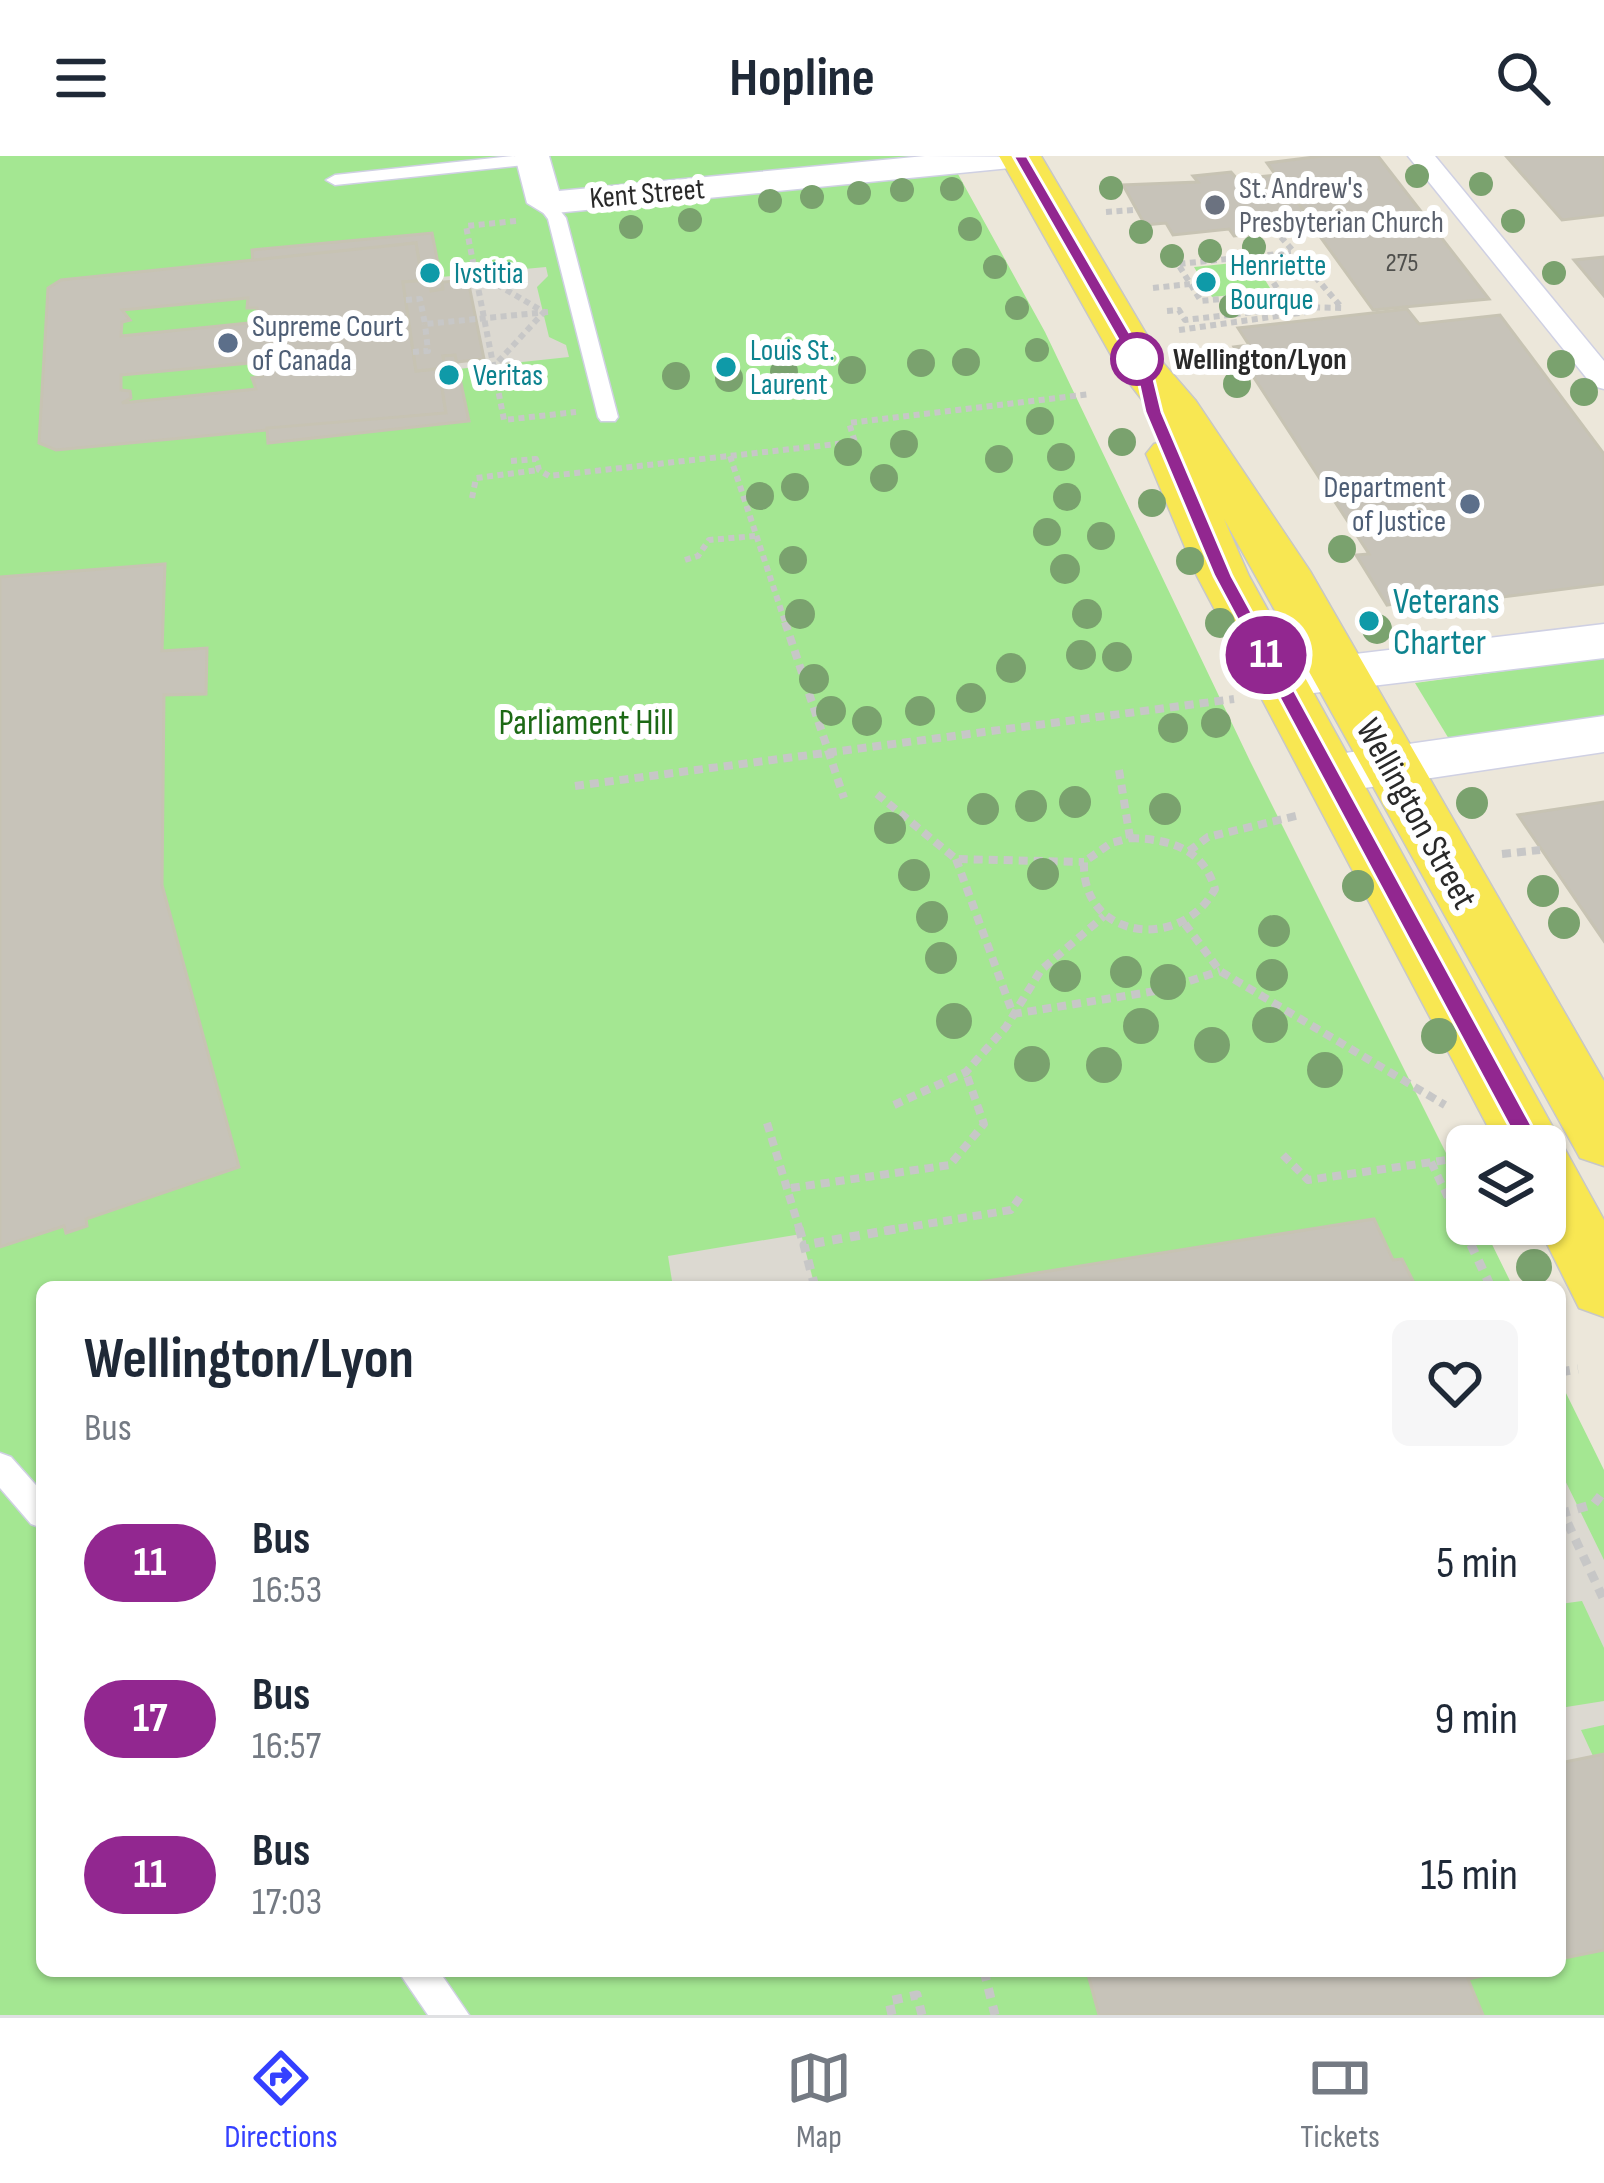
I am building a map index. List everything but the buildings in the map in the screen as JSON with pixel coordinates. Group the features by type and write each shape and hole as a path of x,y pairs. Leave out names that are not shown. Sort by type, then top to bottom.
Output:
{"main road":[{"name":"Wellington Street","path":"1020,157 1144,371 1179,411 1284,571 1341,673 1341,785 1521,1125"},
{"name":"Wellington Street","path":"1144,371 1154,412 1223,576 1261,689 1341,785 1604,1140"},
{"path":"1566,1213 1604,1288"}],"street":[{"name":"Kent Street","path":"533,212 1036,156"},
{"path":"1421,156 1604,380"},
{"path":"532,158 533,212"},
{"path":"1261,689 1341,673 1604,640"},
{"path":"1341,785 1604,734"}],"lane":[{"path":"335,180 532,158"},
{"path":"533,212 556,218 608,417"},
{"path":"0,1466 36,1507"},
{"path":"421,1977 451,2015"}],"path":[{"path":"1106,212 1132,210"},
{"path":"533,212 466,226 488,317 504,420 584,411"},
{"path":"1179,330 1342,308 1281,237"},
{"path":"1280,293 1201,301 1178,264 1291,253"},
{"path":"1257,256 1280,293 1306,311"},
{"path":"478,273 544,312"},
{"path":"1153,288 1190,284"},
{"path":"406,300 420,299 425,324 428,351 413,352"},
{"path":"1167,311 1179,310 1185,320 1297,307"},
{"path":"425,324 582,310"},
{"path":"494,366 544,312"},
{"path":"1202,368 1244,362"},
{"path":"472,498 476,478 539,470 549,476 855,442 849,423 1090,394"},
{"path":"730,456 844,798"},
{"path":"511,461 536,459 539,470"},
{"path":"685,560 698,556 709,540 755,536"},
{"path":"575,786 1261,689"},
{"path":"1120,770 1130,838"},
{"path":"1189,850 1208,837 1341,785"},
{"path":"877,794 956,859 1013,1014"},
{"path":"956,859 1084,862 1111,843 1130,838 1171,842 1189,850 1212,875 1211,904 1185,924 1144,929 1104,916 1082,890 1084,862"},
{"path":"1495,855 1540,850"},
{"path":"894,1105 966,1072 1041,970 1104,916"},
{"path":"1185,924 1220,970 1444,1105"},
{"path":"1013,1014 1162,990 1220,970"},
{"path":"791,1189 950,1165 984,1124 966,1072"},
{"path":"767,1123 791,1189 813,1281"},
{"path":"1282,1155 1308,1180 1446,1160"},
{"path":"1431,1162 1488,1281"},
{"path":"804,1244 1011,1210 1023,1193"},
{"path":"1566,1371 1578,1369"},
{"path":"1566,1510 1594,1504 1604,1492"},
{"path":"1566,1521 1604,1600"},
{"path":"986,1977 995,2015"},
{"path":"892,2015 890,2001 917,1995 922,2015"}],"green space":[{"name":"Parliament Hill","path":"0,156 948,156 1045,332 1250,761 1446,1153 1446,1245 1492,1245 1510,1281 36,1281 36,1977 1566,1977 1566,1393 1604,1470 1604,2015 0,2015"},
{"path":"1253,261 1272,291 1212,297 1194,267"},
{"path":"1604,658 1604,718 1449,739 1415,683"}],"shaded area":[{"path":"546,267 548,276 537,287 549,337 566,345 569,357 458,369 457,362 484,358 468,280 442,282 441,277"},
{"path":"801,1234 813,1281 672,1281 668,1256"},
{"path":"1566,1482 1604,1560 1604,1648 1582,1601 1566,1603"},
{"path":"1604,1701 1604,1725 1581,1730 1593,1756 1566,1762 1566,1707"}],"bus line":[{"name":"11","path":"1020,156 1144,371 1154,412 1223,576 1468,1020 1520,1125"}],"place":[{"name":"St. Andrew's Presbyterian Church","path":"1215,205"},
{"name":"Ivstitia","path":"430,273"},
{"name":"Henriette Bourque","path":"1206,282"},
{"name":"Supreme Court of Canada","path":"228,343"},
{"name":"Wellington/Lyon","path":"1137,359"},
{"name":"Louis St. Laurent","path":"726,367"},
{"name":"Veritas","path":"449,375"},
{"name":"Department of Justice","path":"1470,504"},
{"name":"Veterans Charter","path":"1369,621"}]}
